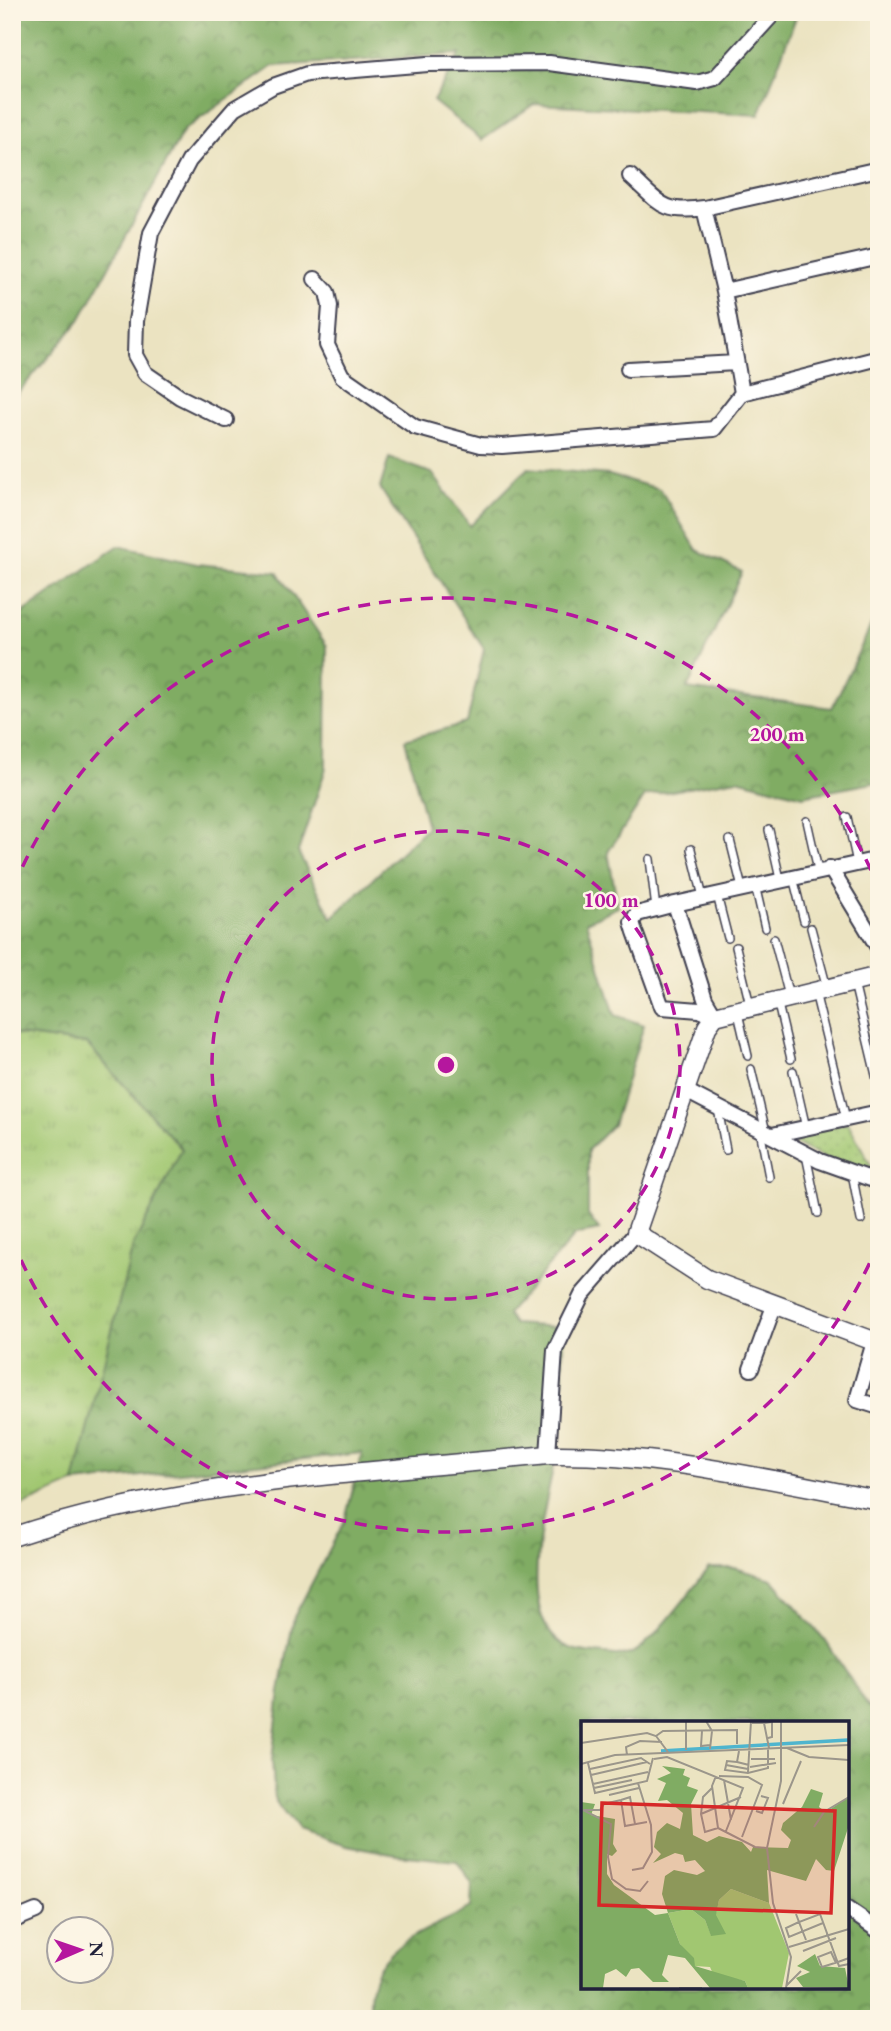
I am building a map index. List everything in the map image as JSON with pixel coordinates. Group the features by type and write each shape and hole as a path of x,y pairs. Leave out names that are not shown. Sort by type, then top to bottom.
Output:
{"street":[{"path":"226,420 180,397 145,373 135,355 136,321 151,233 189,161 235,108 273,86 307,74 428,64 549,63 697,83 715,78 775,12"},
{"path":"631,176 665,207 678,211 704,208 879,169"},
{"path":"704,208 724,290 742,393"},
{"path":"724,290 879,256"},
{"path":"315,279 327,292 330,306 327,345 342,376 415,427 481,445 714,429 742,393 879,358"},
{"path":"628,369 736,363"},
{"path":"715,1016 699,1010 662,1007 632,922 637,914 824,869 871,864"},
{"path":"824,869 879,949"},
{"path":"675,904 705,999 715,1016"},
{"path":"548,1455 555,1350 582,1295 636,1233 707,1027 715,1016 744,1007 879,976"},
{"path":"686,1091 806,1153 879,1182"},
{"path":"766,1132 806,1128 879,1112"},
{"path":"636,1233 707,1279 877,1343 857,1400 879,1407"},
{"path":"751,1369 774,1306"},
{"path":"12,1537 71,1517 146,1500 251,1485 548,1455 590,1454 663,1461 879,1500"},
{"path":"849,1910 879,1931"},
{"path":"12,1921 36,1912"}],"lane":[{"path":"847,817 871,864"},
{"path":"807,821 824,869"},
{"path":"769,830 804,921"},
{"path":"730,840 765,928"},
{"path":"691,849 728,938"},
{"path":"650,859 656,909"},
{"path":"811,928 846,1119"},
{"path":"774,939 790,1059"},
{"path":"736,947 748,1056"},
{"path":"854,982 879,1088"},
{"path":"751,1069 766,1132 769,1177"},
{"path":"793,1071 806,1128"},
{"path":"717,1107 726,1150"},
{"path":"806,1153 818,1213"},
{"path":"852,1172 861,1220"}],"green space":[{"path":"12,12 798,12 759,115 534,104 482,140 433,101 460,54 274,66 184,130 80,320 12,400"},
{"path":"389,458 432,473 470,526 528,468 609,475 660,489 697,550 742,572 687,689 832,708 879,609 879,782 803,796 737,779 645,796 608,852 618,907 586,922 615,1015 644,1025 613,1125 588,1150 588,1215 599,1230 575,1235 507,1314 514,1324 556,1327 563,1339 561,1424 543,1517 537,1590 543,1620 559,1642 587,1652 630,1654 649,1641 709,1568 735,1568 772,1579 825,1640 867,1705 879,1714 879,2019 371,2019 370,1995 375,1975 385,1960 414,1936 471,1907 472,1884 457,1861 346,1846 297,1830 275,1801 272,1760 280,1691 294,1617 345,1520 362,1453 74,1483 133,1246 182,1149 87,1044 12,1034 12,613 21,614 118,546 197,564 277,572 327,646 326,768 298,852 332,918 427,827 405,740 467,723 484,649 380,488"},
{"path":"12,1034 87,1044 182,1149 133,1246 74,1483 12,1510"},
{"path":"848,1123 876,1175 822,1157 794,1143 792,1134"}]}
